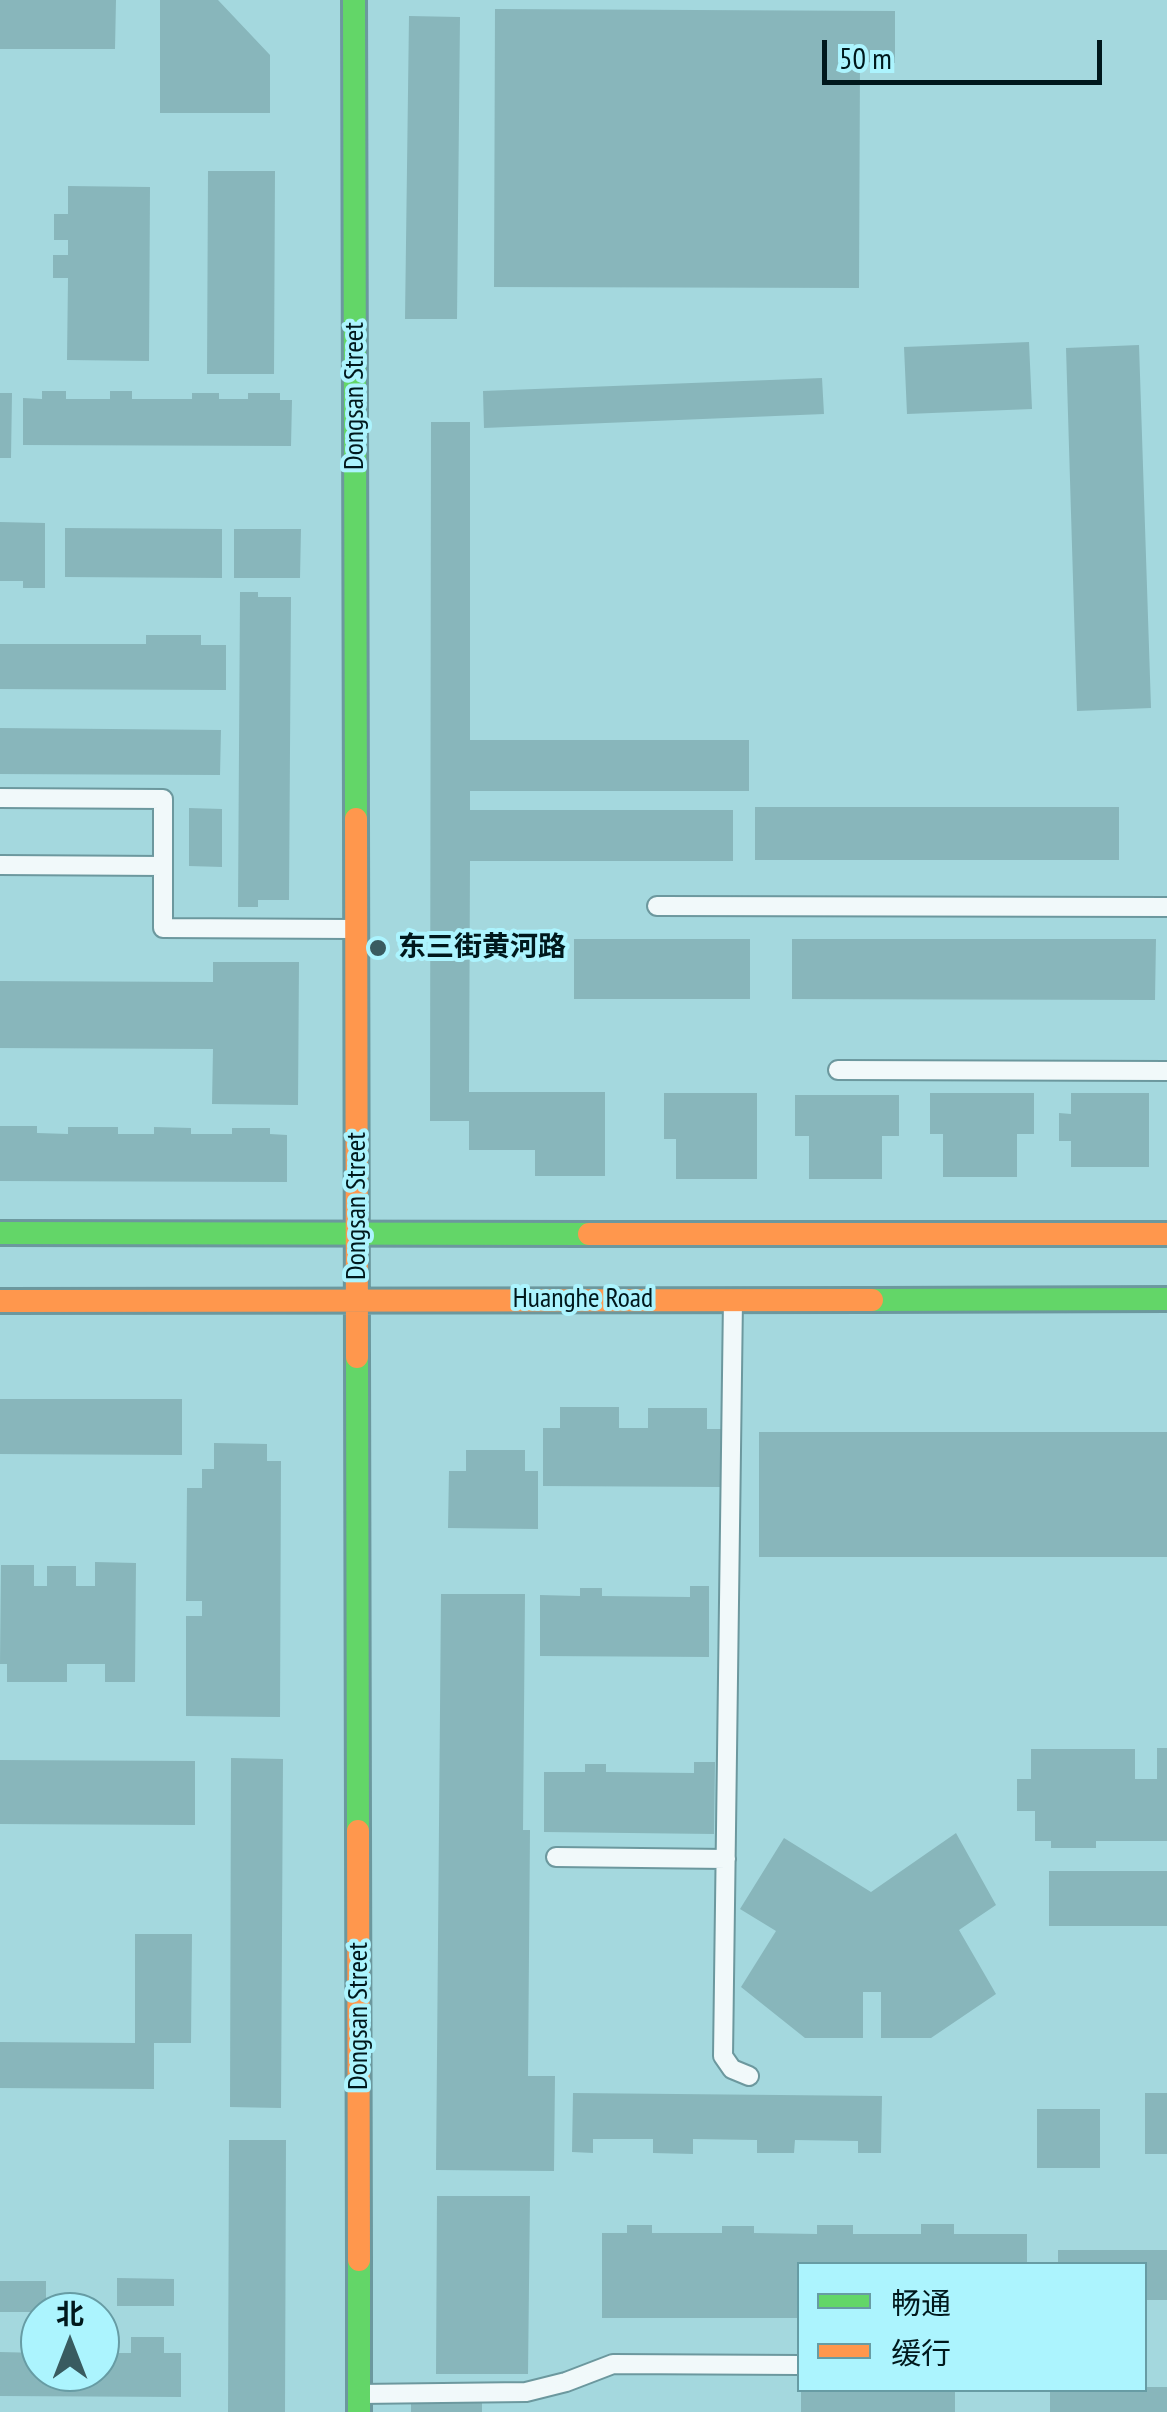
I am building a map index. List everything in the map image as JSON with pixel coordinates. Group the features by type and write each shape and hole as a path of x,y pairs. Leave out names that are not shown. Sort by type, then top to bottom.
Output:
{"street":[{"name":"Dongsan Street","path":"354,0 358,2403"},
{"path":"0,1233 1167,1234"},
{"name":"Huanghe Road","path":"0,1301 1167,1299"}],"lane":[{"path":"0,798 163,798 163,928 356,929"},
{"path":"0,865 163,866"},
{"path":"657,906 1167,907"},
{"path":"838,1070 1167,1071"},
{"path":"733,1298 724,2056 732,2069 748,2076"},
{"path":"556,1857 726,1859"},
{"path":"358,2403 526,2392 612,2364 797,2364"}],"building":[{"path":"0,0 116,0 115,49 0,49"},
{"path":"160,0 218,0 270,55 270,113 160,113"},
{"path":"495,9 895,11 895,63 860,62 859,288 494,287"},
{"path":"409,16 460,17 457,319 405,319"},
{"path":"208,171 275,171 274,374 207,374"},
{"path":"68,186 150,187 149,361 67,360 68,278 53,278 53,255 68,255 68,240 54,240 54,214 68,214"},
{"path":"1029,342 1032,409 907,414 904,347"},
{"path":"1139,345 1151,708 1077,711 1066,348"},
{"path":"822,378 824,414 484,428 483,391"},
{"path":"42,391 66,391 66,399 110,399 110,391 132,391 132,399 192,399 192,393 219,393 219,399 248,399 248,393 280,393 280,400 292,400 291,446 23,445 23,398 42,399"},
{"path":"0,393 12,393 11,458 0,458"},
{"path":"431,422 470,422 470,740 749,740 749,791 470,791 470,810 733,810 733,861 470,861 469,1092 605,1092 605,1176 535,1176 535,1150 469,1150 469,1121 430,1121"},
{"path":"0,522 45,523 45,588 23,588 23,581 0,581"},
{"path":"65,528 222,529 222,578 65,577"},
{"path":"234,529 301,529 300,578 234,578"},
{"path":"240,592 258,592 258,597 291,597 289,900 258,900 258,907 238,907"},
{"path":"146,635 201,635 201,645 226,645 226,690 0,689 0,644 146,644"},
{"path":"0,728 221,730 220,775 0,774"},
{"path":"755,807 1119,807 1119,860 755,860"},
{"path":"189,808 222,809 222,867 189,866"},
{"path":"574,939 750,939 750,999 574,999"},
{"path":"792,939 1156,939 1155,1000 792,999"},
{"path":"213,962 299,962 298,1105 212,1104 213,1049 0,1048 0,981 213,982"},
{"path":"664,1093 757,1093 757,1179 676,1179 676,1139 664,1139"},
{"path":"930,1093 1034,1093 1034,1134 1017,1134 1017,1177 943,1177 943,1134 930,1134"},
{"path":"1071,1093 1149,1093 1149,1167 1071,1167 1071,1141 1059,1141 1059,1113 1071,1114"},
{"path":"795,1095 899,1095 899,1136 882,1136 882,1179 809,1179 809,1136 795,1136"},
{"path":"0,1126 37,1126 37,1133 68,1134 68,1127 118,1127 118,1134 154,1134 154,1127 191,1128 191,1134 232,1134 232,1128 270,1128 270,1134 287,1135 287,1182 0,1181"},
{"path":"0,1399 182,1399 182,1455 0,1454"},
{"path":"560,1407 619,1407 619,1428 648,1428 648,1408 707,1408 707,1429 721,1429 721,1487 543,1486 543,1428 560,1428"},
{"path":"759,1432 1167,1432 1167,1557 759,1557"},
{"path":"214,1443 267,1444 267,1461 281,1461 280,1717 186,1716 186,1616 202,1616 202,1601 186,1601 187,1488 202,1488 202,1469 214,1469"},
{"path":"466,1450 525,1450 525,1471 538,1471 538,1529 448,1528 449,1471 466,1471"},
{"path":"95,1562 136,1563 135,1682 105,1682 105,1664 67,1664 67,1682 7,1682 7,1664 0,1664 1,1565 34,1565 34,1586 47,1586 47,1566 76,1566 76,1586 95,1586"},
{"path":"690,1586 709,1586 709,1657 540,1656 540,1595 580,1596 580,1588 602,1588 602,1596 690,1597"},
{"path":"441,1594 525,1594 523,1830 530,1830 528,2076 555,2076 554,2171 436,2170"},
{"path":"1157,1748 1167,1748 1167,1841 1096,1841 1096,1848 1051,1848 1051,1841 1035,1841 1035,1811 1017,1811 1017,1779 1031,1779 1031,1749 1135,1749 1135,1779 1157,1779"},
{"path":"231,1758 283,1759 281,2108 230,2107"},
{"path":"0,1760 195,1761 195,1825 0,1824"},
{"path":"694,1762 715,1762 714,1834 544,1832 544,1772 585,1772 585,1764 606,1764 606,1772 694,1773"},
{"path":"956,1833 996,1905 959,1930 996,1994 931,2038 881,2038 881,1992 863,1992 863,2038 805,2038 741,1987 776,1931 740,1909 784,1838 871,1892"},
{"path":"1049,1871 1167,1871 1167,1926 1049,1926"},
{"path":"135,1934 192,1934 191,2043 154,2043 154,2089 0,2088 0,2042 135,2043"},
{"path":"573,2093 882,2096 881,2153 858,2153 858,2141 795,2140 794,2153 757,2153 757,2140 693,2139 693,2154 653,2153 653,2139 593,2139 593,2153 572,2152"},
{"path":"1145,2093 1167,2093 1167,2154 1145,2154"},
{"path":"1037,2109 1100,2109 1100,2168 1037,2168"},
{"path":"229,2140 286,2140 285,2412 228,2412"},
{"path":"437,2196 530,2196 528,2374 436,2374"},
{"path":"921,2224 954,2224 954,2234 1027,2234 1027,2262 797,2262 797,2318 602,2318 602,2233 627,2233 627,2225 652,2225 652,2233 722,2233 722,2226 754,2226 754,2233 817,2234 817,2225 853,2225 853,2234 921,2234"},
{"path":"1058,2250 1167,2250 1167,2300 1147,2300 1147,2262 1058,2262"},
{"path":"117,2278 174,2279 174,2306 120,2306"},
{"path":"0,2281 46,2281 46,2292 20,2292 20,2312 0,2312"},
{"path":"131,2337 164,2337 164,2353 181,2353 181,2397 0,2396 0,2352 20,2352 20,2392 120,2392 120,2353 131,2353"},
{"path":"1147,2387 1167,2387 1167,2412 1050,2412 1050,2392 1147,2392"},
{"path":"801,2392 955,2392 955,2412 801,2412"},
{"path":"411,2401 482,2402 482,2412 411,2412"}],"traffic: fast":[{"path":"354,0 356,819"},
{"path":"0,1233 589,1234"},
{"path":"872,1300 1167,1299"},
{"path":"357,1357 358,1831"},
{"path":"359,2260 359,2412"}],"traffic: slow":[{"path":"356,819 357,1357"},
{"path":"589,1234 1167,1234"},
{"path":"0,1301 872,1300"},
{"path":"358,1831 359,2260"}],"place":[{"name":"东三街黄河路","path":"378,948"}]}
